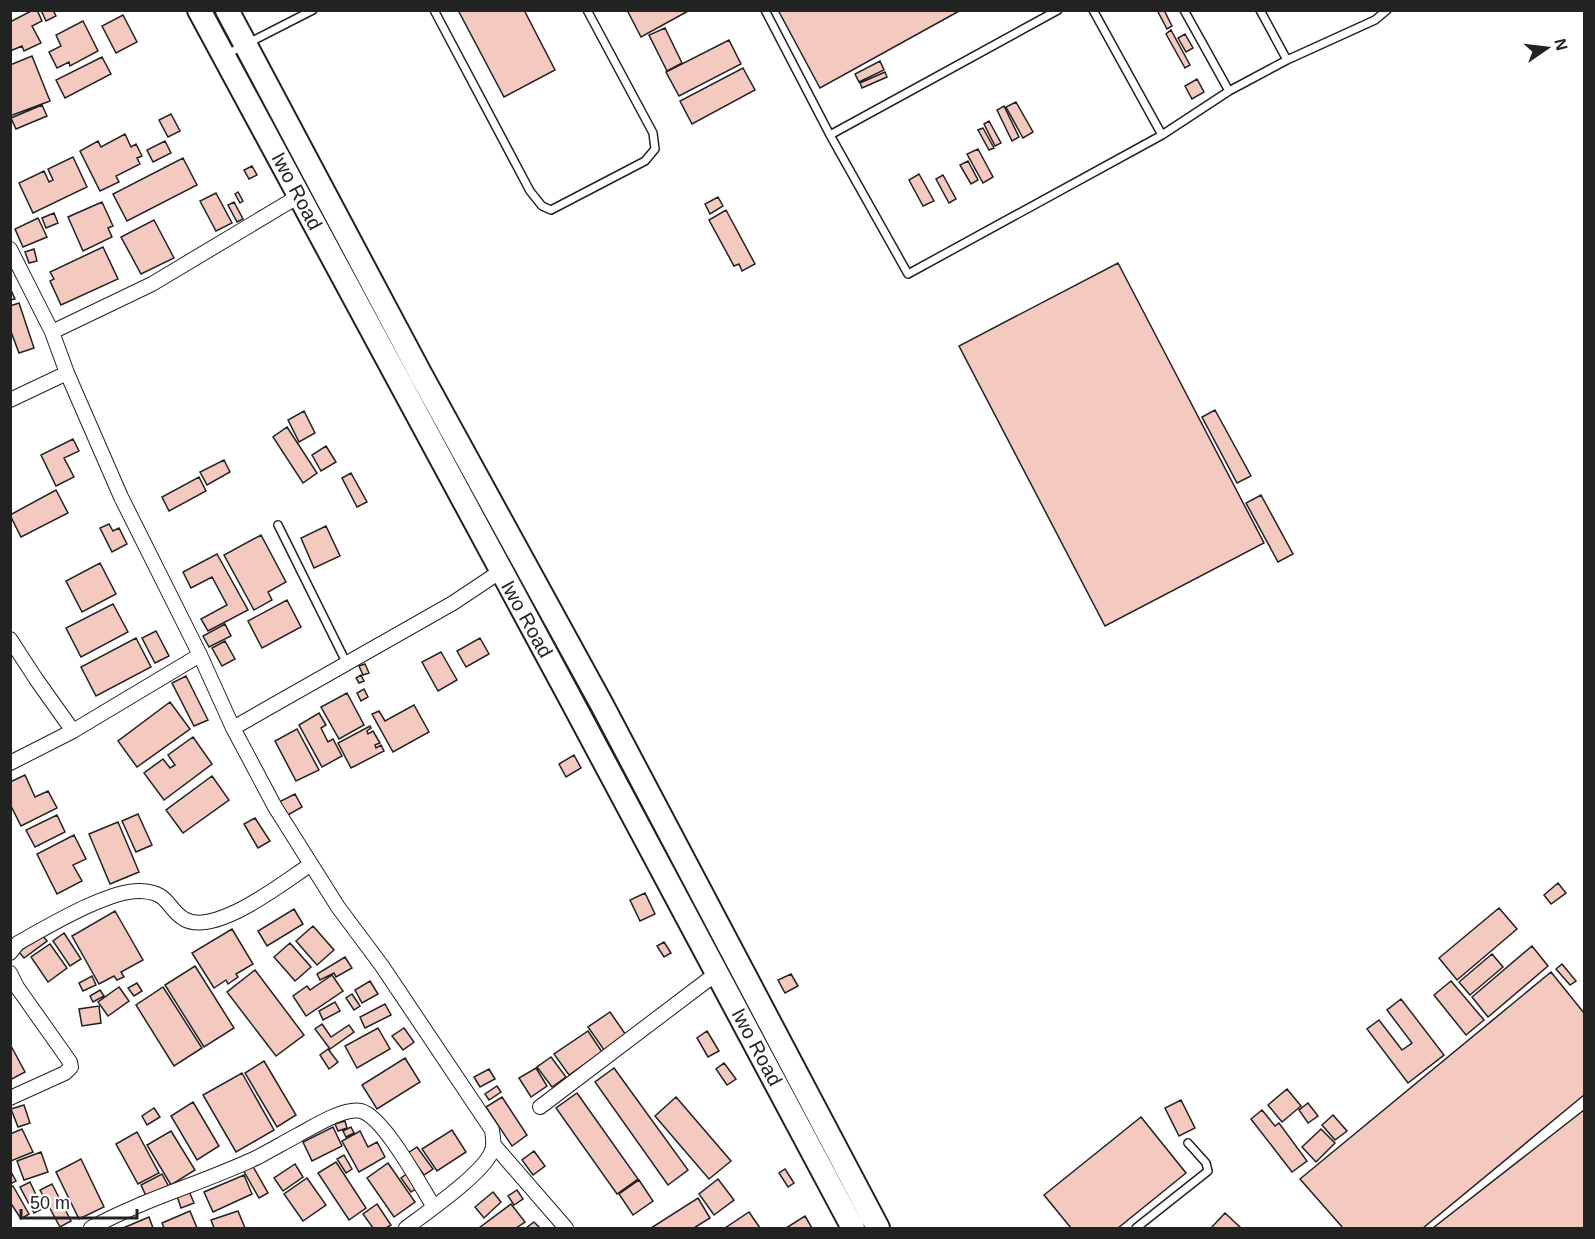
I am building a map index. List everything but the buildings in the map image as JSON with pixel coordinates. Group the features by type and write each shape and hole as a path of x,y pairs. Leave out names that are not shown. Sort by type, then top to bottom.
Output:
{"main road":[{"name":"Iwo Road","path":"220,19 245,44 420,373 547,602 879,1228"},
{"name":"Iwo Road","path":"220,19 224,56 853,1228"},
{"path":"524,614 547,602"}],"street":[{"path":"52,332 152,284 299,196"},
{"path":"10,249 52,332 67,373 121,497 200,655 233,728 275,807 310,865 487,1119 492,1130 494,1145 491,1154 476,1173 406,1228"},
{"path":"10,400 67,373"},
{"path":"233,728 453,603 501,572"},
{"path":"10,639 73,731"},
{"path":"10,763 73,731 200,655"},
{"path":"10,953 18,943 105,899 137,891 153,892 168,901 181,917 194,924 203,923 252,904 310,865"},
{"path":"540,1107 717,973"},
{"path":"10,974 70,1062 71,1067 65,1073 10,1098"},
{"path":"91,1228 127,1210 257,1157 329,1118 358,1110 372,1115 389,1137 434,1207"},
{"path":"494,1145 566,1228"}],"lane":[{"path":"224,56 313,10"},
{"path":"435,10 530,191 542,206 551,210 645,161 655,149 653,134 587,10"},
{"path":"765,10 830,135 908,273 1162,135 1229,91 1287,60 1375,20 1388,10"},
{"path":"830,135 1058,10"},
{"path":"1093,10 1162,135"},
{"path":"1184,10 1229,91"},
{"path":"1260,10 1287,60"},
{"path":"278,525 347,664"},
{"path":"1136,1228 1208,1171 1206,1163 1188,1143"}]}
